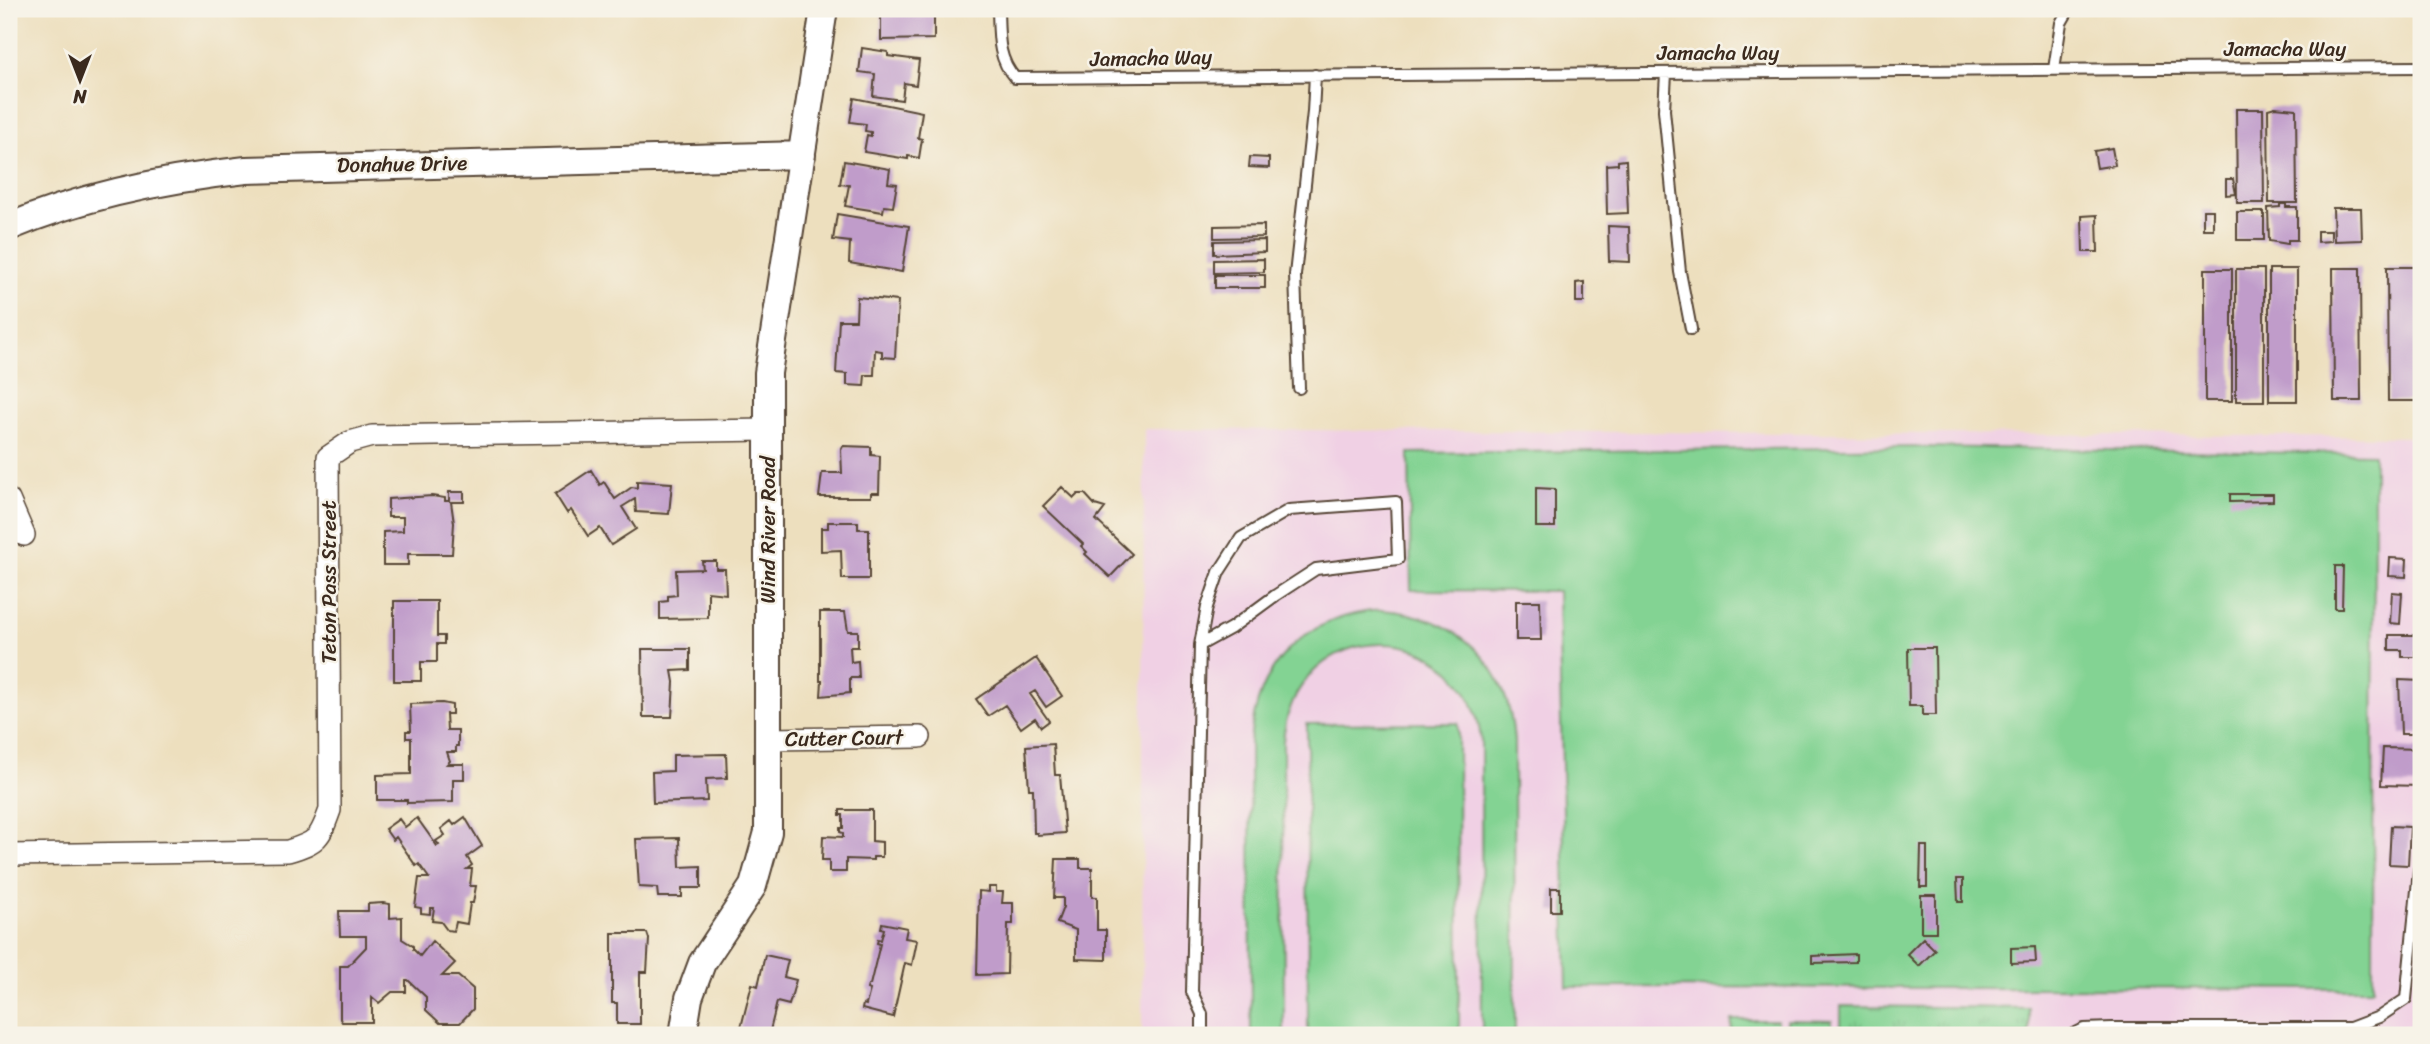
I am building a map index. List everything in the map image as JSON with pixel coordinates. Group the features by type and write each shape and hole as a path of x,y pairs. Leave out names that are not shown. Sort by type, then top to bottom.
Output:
{"street":[{"name":"Wind River Road","path":"683,1035 689,998 702,963 753,886 768,832 768,373 824,9"},
{"name":"Donahue Drive","path":"9,226 115,192 162,181 246,170 802,155"},
{"name":"Teton Pass Street","path":"9,855 288,851 310,844 321,835 330,810 328,457 350,442 372,436 768,430"},
{"path":"9,500 24,535"},
{"name":"Cutter Court","path":"768,739 920,737"}],"lane":[{"name":"Jamacha Way","path":"998,9 999,42 1005,66 1016,78 2421,67"},
{"path":"2054,69 2061,23 2069,9"},
{"path":"1666,73 1664,110 1680,272 1691,329"},
{"path":"1299,388 1294,275 1315,75"},
{"path":"1200,645 1231,628 1316,569 1398,559 1396,502 1289,510 1241,538 1219,572 1207,607 1200,645 1192,992 1202,1014 1202,1035"},
{"path":"2072,1035 2084,1030 2112,1028 2350,1028 2379,1017 2406,999 2421,870"}],"shaded area":[{"path":"1144,429 2421,437 2421,1035 1142,1035"}],"green space":[{"path":"1923,447 2374,454 2373,989 1567,987 1558,591 1411,590 1409,453"},
{"path":"1382,610 1410,614 1434,622 1475,648 1502,688 1510,713 1514,741 1515,1035 1482,1035 1481,741 1469,698 1446,668 1416,650 1381,644 1347,650 1316,669 1294,699 1283,742 1284,1035 1251,1035 1250,742 1254,714 1262,689 1274,668 1289,649 1307,634 1329,622 1354,614"},
{"path":"1458,723 1459,1035 1308,1035 1307,724"},
{"path":"1841,1006 2029,1008 2029,1035 1841,1035"},
{"path":"1732,1020 1777,1020 1777,1035 1731,1035"},
{"path":"1787,1020 1832,1021 1832,1035 1787,1035"}],"building":[{"path":"869,9 934,9 934,39 881,40 881,12 869,12"},
{"path":"862,48 888,52 888,56 919,60 916,85 904,83 902,100 873,96 875,74 859,72"},
{"path":"854,98 922,112 918,138 922,139 919,158 908,156 908,159 864,152 867,135 871,136 871,132 865,131 866,124 850,122"},
{"path":"2236,109 2263,109 2264,203 2237,203"},
{"path":"2268,109 2296,109 2297,203 2269,203"},
{"path":"2112,148 2115,165 2097,168 2094,151"},
{"path":"1250,157 1269,158 1269,168 1249,167"},
{"path":"1626,160 1628,213 1607,214 1606,165"},
{"path":"844,161 890,169 888,183 897,184 893,207 884,206 883,212 845,206 849,185 840,184"},
{"path":"2226,179 2233,179 2236,194 2226,195"},
{"path":"2280,204 2297,207 2297,240 2288,240 2288,244 2269,241 2268,208 2280,207"},
{"path":"2333,208 2361,208 2362,240 2334,241"},
{"path":"2203,210 2213,210 2213,229 2203,229"},
{"path":"2237,212 2264,212 2264,240 2237,240"},
{"path":"837,214 909,226 902,272 849,263 850,242 833,240"},
{"path":"2097,215 2098,252 2083,252 2082,216"},
{"path":"1264,225 1264,237 1214,238 1214,226"},
{"path":"1608,226 1629,227 1630,262 1609,261"},
{"path":"2317,231 2331,231 2331,241 2317,242"},
{"path":"1265,240 1265,252 1214,254 1214,241"},
{"path":"1264,259 1264,272 1214,273 1214,260"},
{"path":"2387,267 2421,267 2421,401 2388,401"},
{"path":"2333,268 2360,268 2361,401 2334,401"},
{"path":"2205,269 2232,269 2232,401 2205,401"},
{"path":"2236,269 2264,269 2264,401 2236,401"},
{"path":"2269,269 2297,269 2297,401 2269,401"},
{"path":"1215,275 1265,275 1265,288 1215,288"},
{"path":"1584,282 1584,302 1576,302 1576,283"},
{"path":"857,297 898,301 895,358 882,357 882,351 875,350 874,375 865,375 864,386 847,385 847,374 836,373 839,320 856,320"},
{"path":"843,446 871,447 871,455 880,456 879,493 871,493 871,497 819,497 822,473 842,473"},
{"path":"591,470 600,485 604,482 615,499 632,487 637,488 637,481 672,483 669,514 636,512 635,499 622,507 636,529 611,545 600,528 588,536 571,510 567,513 555,494"},
{"path":"1062,487 1074,498 1078,494 1085,494 1095,505 1105,508 1096,520 1132,554 1110,577 1085,554 1087,552 1081,546 1083,544 1043,506"},
{"path":"1536,488 1555,489 1555,527 1536,527"},
{"path":"449,492 464,492 464,502 451,502 454,523 452,554 408,554 408,565 383,565 383,532 403,531 403,517 388,517 388,499 432,496 449,501"},
{"path":"2230,494 2273,494 2273,501 2230,502"},
{"path":"828,522 858,522 858,529 869,529 869,579 842,579 841,550 821,551 821,528 828,528"},
{"path":"2390,558 2407,559 2406,577 2389,576"},
{"path":"702,561 716,561 716,569 725,569 726,594 708,592 708,618 660,619 660,602 668,601 668,596 677,595 676,570 703,569"},
{"path":"2335,566 2343,566 2342,609 2335,609"},
{"path":"2392,592 2402,593 2400,624 2390,623"},
{"path":"394,601 437,601 437,636 444,636 444,644 437,644 437,662 421,662 421,681 394,681"},
{"path":"1516,601 1540,601 1541,640 1516,640"},
{"path":"820,612 845,612 848,631 858,631 858,647 850,647 851,662 858,661 859,678 850,678 850,693 821,696"},
{"path":"2389,635 2421,635 2421,651 2415,651 2415,657 2402,657 2402,650 2389,650"},
{"path":"1908,648 1935,648 1936,715 1922,715 1922,706 1909,706"},
{"path":"642,649 690,649 690,670 672,671 672,717 643,717"},
{"path":"1036,658 1062,696 1046,707 1035,691 1030,694 1049,721 1041,727 1035,718 1021,728 1005,705 988,716 976,699"},
{"path":"2399,680 2421,681 2421,734 2401,734"},
{"path":"410,704 452,705 452,714 446,714 447,730 458,730 458,746 456,752 447,752 450,761 447,764 464,764 464,779 453,779 453,802 407,803 407,800 377,800 377,775 411,774 411,738 406,738 406,731 411,731"},
{"path":"1053,744 1055,775 1060,775 1065,833 1037,835 1034,833 1033,789 1029,789 1026,746"},
{"path":"2383,748 2421,749 2420,786 2381,785"},
{"path":"726,754 727,778 706,779 707,801 653,803 652,772 673,771 673,755"},
{"path":"840,810 872,810 872,841 882,842 882,857 873,857 873,860 846,859 846,872 829,872 829,860 822,860 823,836 843,837 840,828 843,828 843,815 840,815"},
{"path":"465,817 482,846 467,857 472,865 467,869 472,869 470,886 476,886 467,924 456,922 454,931 447,930 441,922 432,921 434,908 430,908 430,914 421,913 421,908 415,907 419,878 429,878 419,864 416,866 396,837 393,840 385,829 399,819 405,827 417,818 437,846 439,845 436,841 445,835 441,829 451,821 454,825"},
{"path":"2391,826 2410,827 2408,865 2389,864"},
{"path":"679,838 680,867 701,866 701,888 682,888 682,897 658,897 657,888 639,887 636,839"},
{"path":"1921,846 1927,846 1927,887 1920,887"},
{"path":"1056,859 1080,859 1080,868 1092,868 1092,897 1097,897 1097,930 1106,930 1106,960 1076,959 1076,930 1057,923 1063,907 1063,898 1054,898"},
{"path":"1957,879 1963,879 1963,902 1958,902"},
{"path":"989,887 996,887 996,892 1003,892 1002,903 1013,903 1013,924 1008,924 1007,974 977,975 979,891 989,892"},
{"path":"1551,888 1560,888 1560,911 1551,911"},
{"path":"1921,895 1936,895 1936,932 1921,932"},
{"path":"368,904 390,904 390,918 402,917 402,939 413,946 420,956 432,941 455,963 442,976 458,976 473,989 473,1009 460,1023 440,1023 426,1010 426,997 408,980 406,992 392,992 379,1003 372,997 372,1022 342,1022 340,1019 340,966 348,966 366,947 366,936 340,936 339,911 368,911"},
{"path":"882,923 907,928 905,938 917,940 912,965 905,963 893,1017 862,1009 863,1004 866,1005 870,990 867,989 880,944 877,943 878,939 881,940 884,929 881,928"},
{"path":"612,933 647,933 649,939 647,972 640,972 640,1024 617,1024 617,1003 612,1003"},
{"path":"1923,938 1935,950 1919,966 1907,954"},
{"path":"2035,947 2036,962 2011,963 2011,948"},
{"path":"1856,954 1856,962 1812,963 1812,956"},
{"path":"765,955 788,960 784,977 796,980 789,1005 777,1002 769,1035 739,1035 752,984 758,986"}]}
